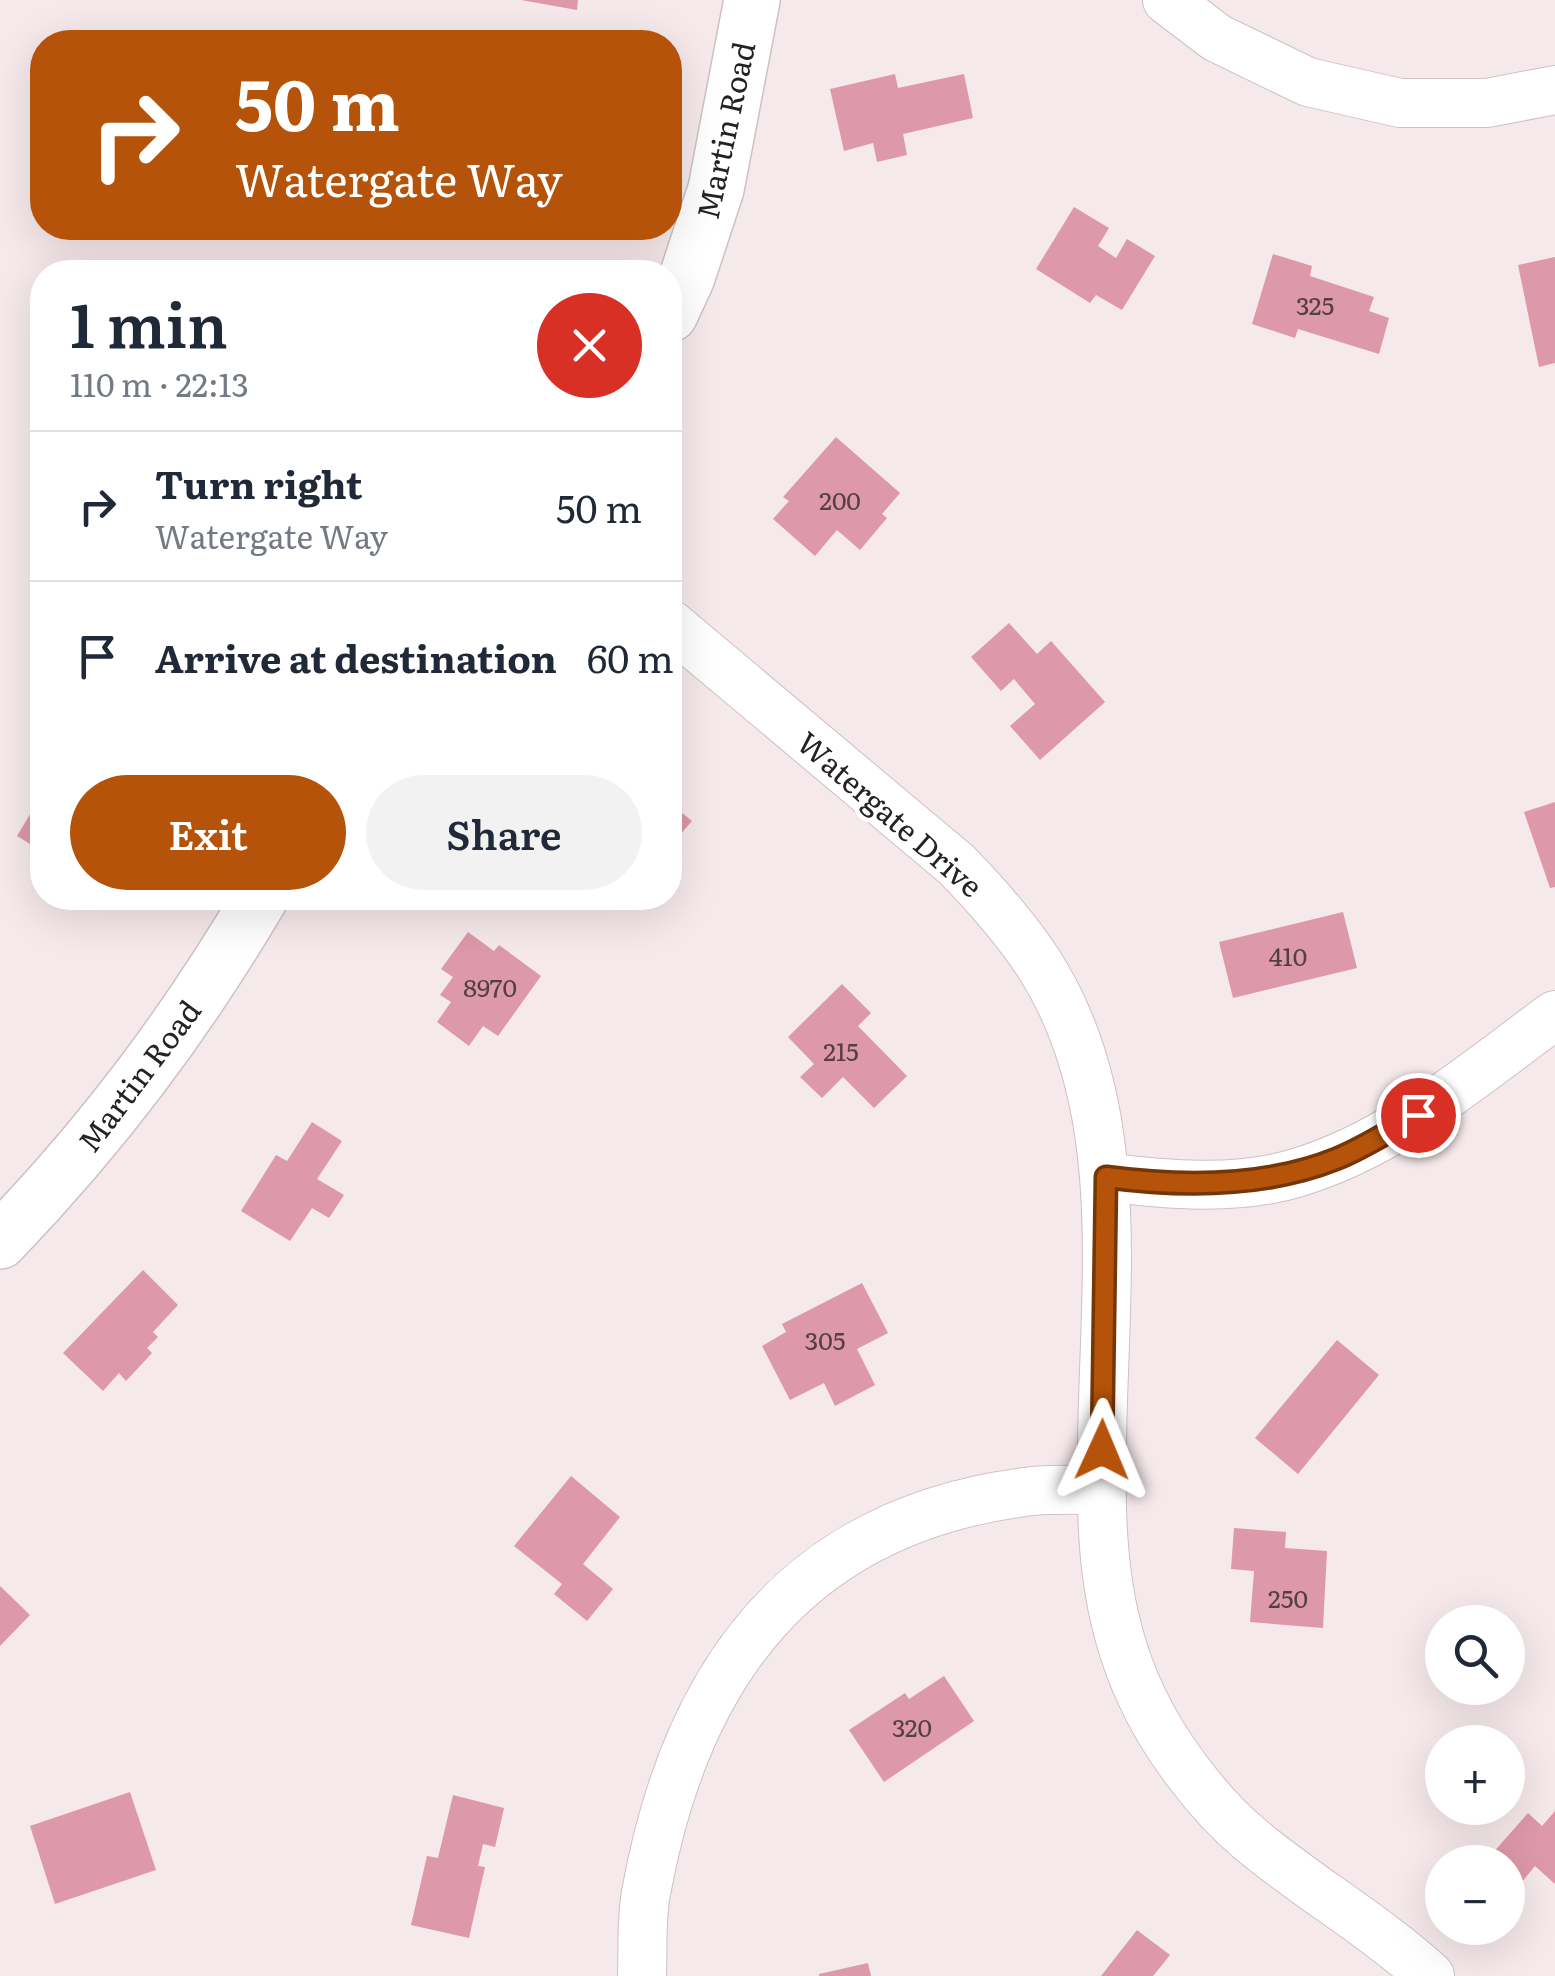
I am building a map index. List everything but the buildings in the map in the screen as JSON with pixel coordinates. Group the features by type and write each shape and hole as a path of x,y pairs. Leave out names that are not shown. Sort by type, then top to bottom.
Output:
{"street":[{"name":"Martin Road","path":"682,286 716,190 752,0"},
{"path":"1167,0 1216,38 1308,82 1400,103 1487,103 1555,90"},
{"name":"Watergate Drive","path":"682,634 957,866 1000,909 1040,966 1072,1030 1096,1106 1106,1177 1101,1490 1103,1561 1117,1633 1141,1695 1178,1760 1247,1837 1430,1976"},
{"name":"Martin Road","path":"0,1240 122,1104 213,977 253,910"},
{"path":"1106,1177 1156,1184 1232,1182 1292,1174 1339,1158 1418,1115 1555,1015"},
{"path":"642,1976 645,1895 678,1767 706,1702 742,1646 787,1596 840,1555 893,1526 964,1503 1035,1491 1101,1490"}],"route":[{"path":"1102,1450 1106,1177 1156,1184 1232,1182 1292,1174 1339,1158 1418,1115"}]}
